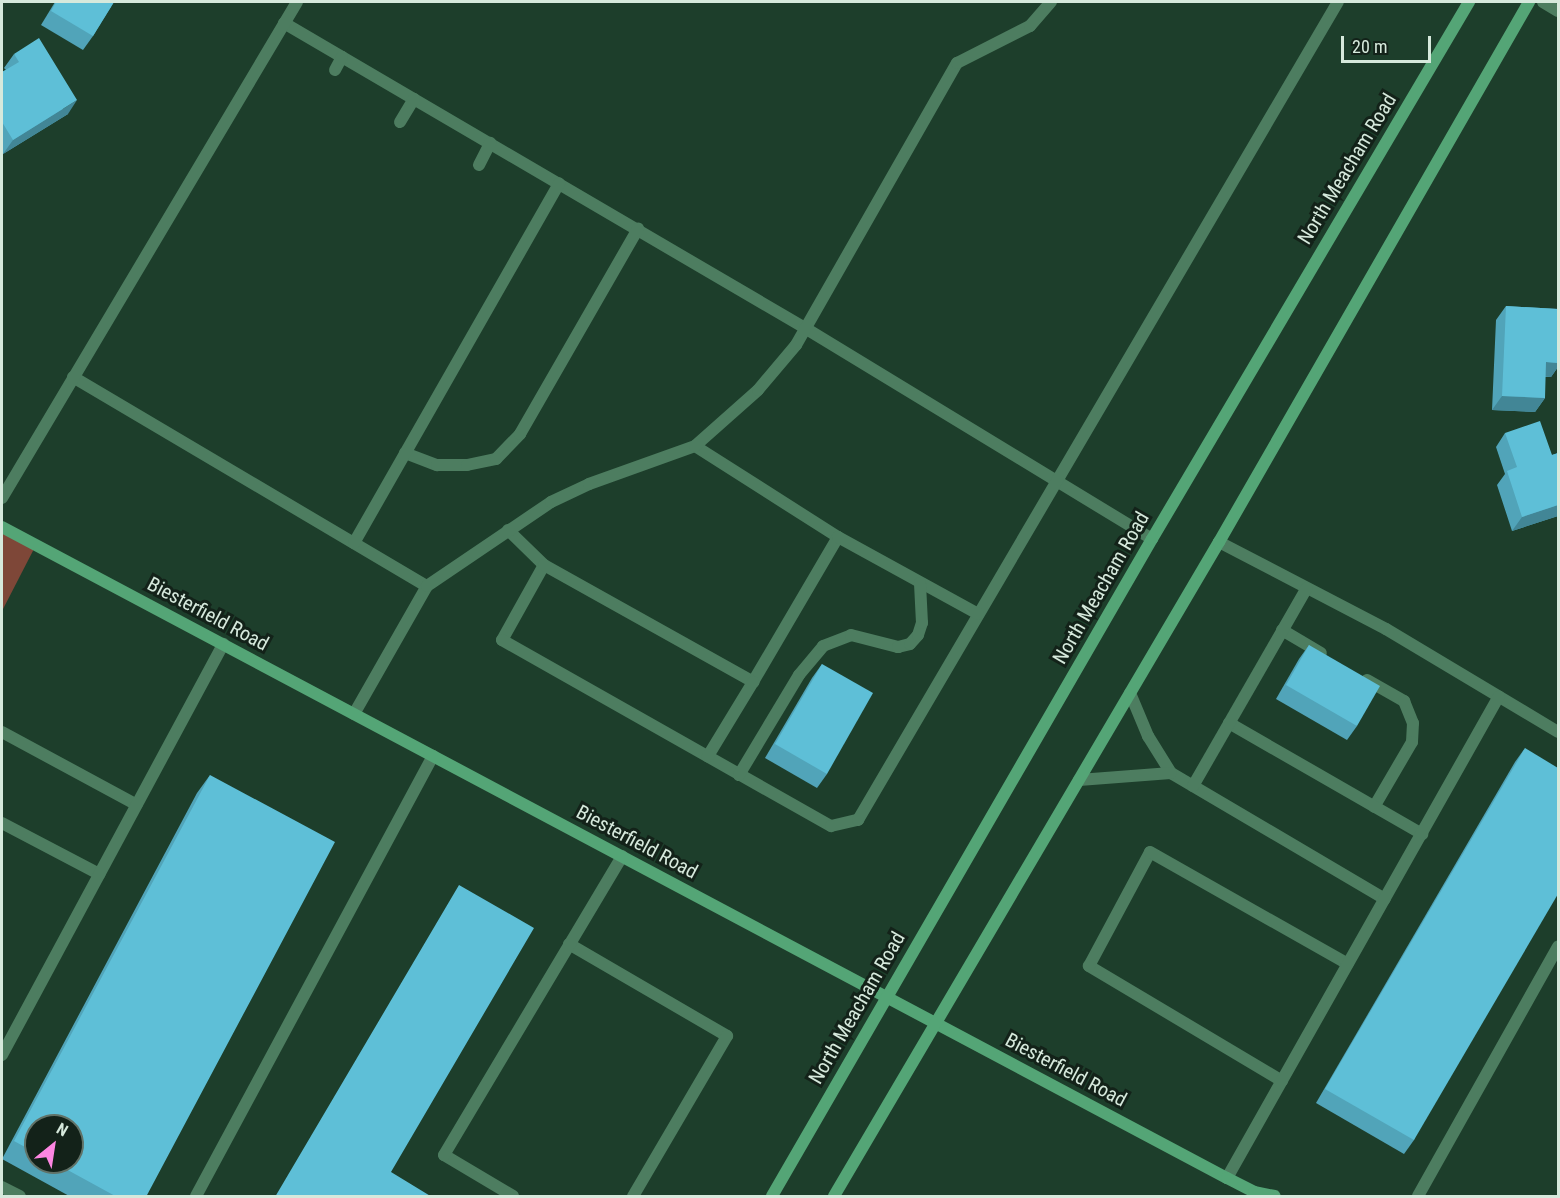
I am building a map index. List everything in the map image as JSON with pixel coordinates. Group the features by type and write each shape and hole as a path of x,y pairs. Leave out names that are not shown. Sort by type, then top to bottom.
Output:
{"main road":[{"name":"North Meacham Road","path":"772,1197 886,996 1152,539 1469,2"},
{"path":"834,1197 1219,542 1529,2"},
{"name":"Biesterfield Road","path":"2,527 1256,1194 1275,1197"}],"street":[{"path":"2,498 297,2"},
{"path":"354,714 427,586 508,530 589,484 694,446 758,390 805,328 957,63 1030,26 1051,2"},
{"path":"544,565 502,640 831,826 858,820 1338,2"},
{"path":"1543,2 1558,11"},
{"path":"284,23 805,328 1152,539"},
{"path":"335,70 342,57"},
{"path":"400,122 414,99"},
{"path":"479,165 490,143"},
{"path":"354,543 559,183"},
{"path":"405,453 436,465 466,465 496,459 520,434 638,230"},
{"path":"73,378 427,586"},
{"path":"694,446 838,537 978,614"},
{"path":"508,530 544,565 753,682"},
{"path":"708,756 838,537"},
{"path":"1219,542 1386,629 1558,732"},
{"path":"739,775 799,675 823,646 851,635 898,646 910,644 918,635 922,623 920,583"},
{"path":"1193,786 1307,588"},
{"path":"1282,630 1333,660"},
{"path":"2,1055 223,644"},
{"path":"1353,672 1404,701 1413,723 1412,742 1374,807"},
{"path":"1130,693 1148,736 1171,773 1385,899"},
{"path":"1227,1178 1499,696"},
{"path":"1229,723 1422,834"},
{"path":"2,732 136,805"},
{"path":"196,1197 433,756"},
{"path":"1079,780 1171,773"},
{"path":"2,823 99,874"},
{"path":"1282,1081 1089,966 1150,852 1348,964"},
{"path":"513,1197 444,1155 622,856"},
{"path":"569,944 727,1036 633,1197"},
{"path":"1418,1197 1558,947"},
{"path":"2,1187 20,1197"}],"shaded area":[{"path":"2,527 36,545 2,611"}],"building":[{"path":"56,2 114,2 93,36 51,11"},
{"path":"39,38 77,100 13,140 2,122 2,72 19,62 14,54"},
{"path":"1506,306 1558,309 1558,363 1546,362 1545,398 1502,396"},
{"path":"1540,421 1552,455 1558,453 1558,505 1522,517 1507,471 1517,467 1505,433"},
{"path":"1309,645 1380,686 1357,726 1286,685"},
{"path":"822,664 873,693 827,774 775,744"},
{"path":"1525,748 1558,768 1558,894 1414,1140 1325,1089"},
{"path":"210,775 335,842 146,1197 117,1197 75,1174 84,1174 84,1114 28,1114"},
{"path":"459,885 534,928 391,1172 432,1197 275,1197"},
{"path":"24,1122 24,1146 14,1141"}]}
